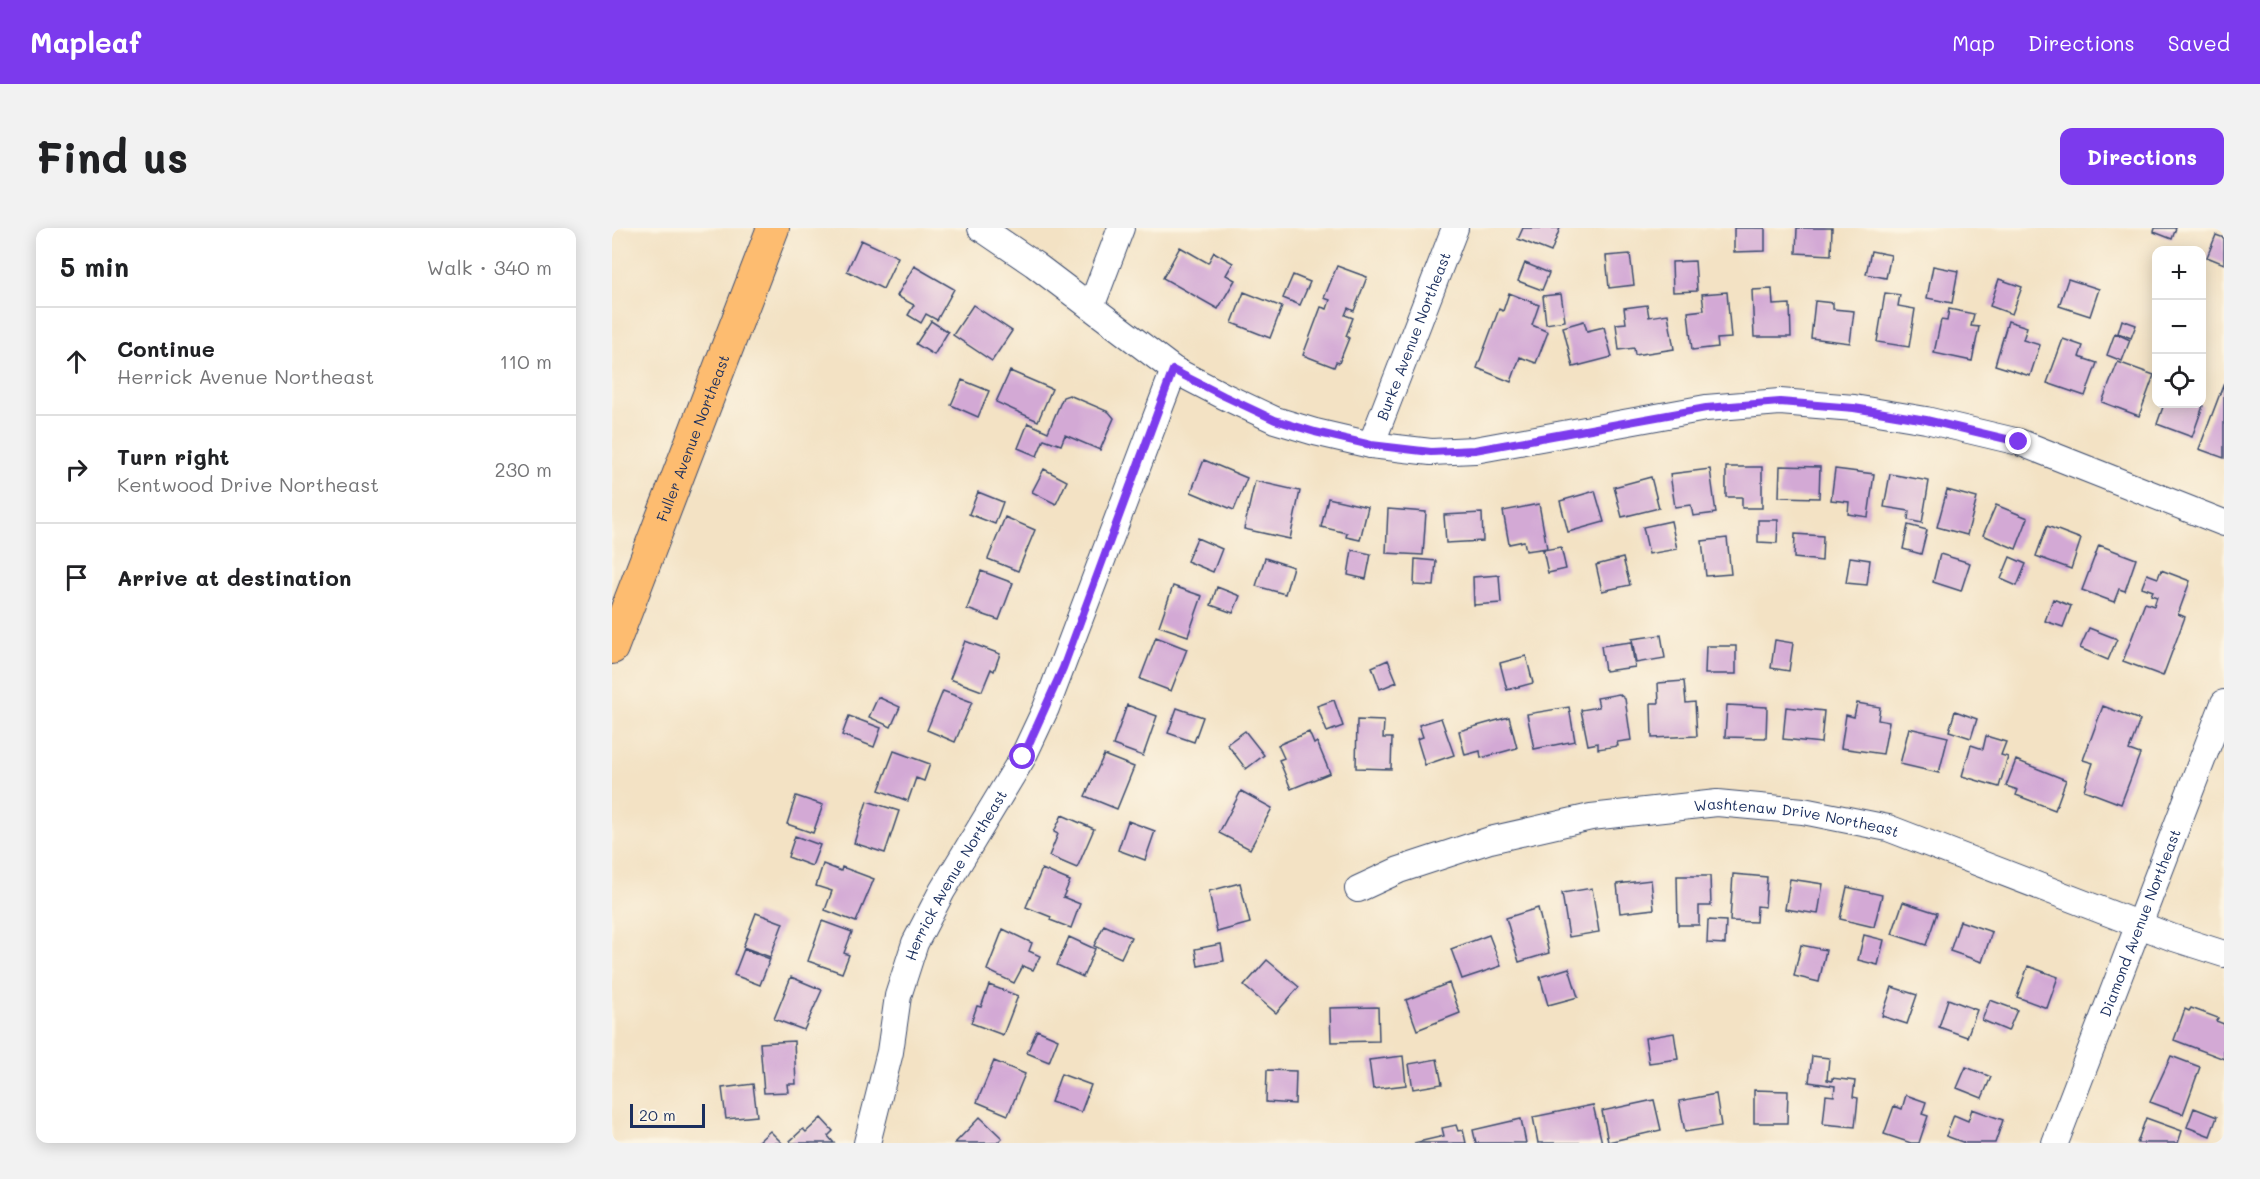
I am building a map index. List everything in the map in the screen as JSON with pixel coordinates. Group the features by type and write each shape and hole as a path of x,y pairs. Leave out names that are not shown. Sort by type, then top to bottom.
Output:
{"main road":[{"name":"Fuller Avenue Northeast","path":"612,648 773,228"}],"street":[{"path":"981,228 1034,264 1173,370 1275,420 1315,432 1371,445 1431,452 1475,450 1706,408 1780,402 1854,408 1926,420 2019,442 2224,523"},
{"path":"1091,307 1121,228"},
{"name":"Burke Avenue Northeast","path":"1371,445 1455,228"},
{"name":"Herrick Avenue Northeast","path":"867,1143 890,1052 898,996 915,943 942,891 1023,757 1046,708 1173,370"},
{"name":"Diamond Avenue Northeast","path":"2055,1143 2224,703"},
{"name":"Washtenaw Drive Northeast","path":"1358,889 1399,870 1490,840 1591,817 1717,803 1803,810 1888,828 2139,925 2224,954"}],"building":[{"path":"1523,228 1560,228 1551,252 1518,239"},
{"path":"1734,228 1765,228 1765,251 1734,252"},
{"path":"1797,228 1832,228 1831,255 1796,253"},
{"path":"2155,228 2176,228 2172,239 2154,232"},
{"path":"2216,235 2224,238 2224,264 2207,257"},
{"path":"861,240 898,257 883,289 847,271"},
{"path":"1180,247 1208,263 1214,252 1233,263 1226,275 1235,280 1218,309 1163,278"},
{"path":"1871,251 1891,255 1886,278 1866,274"},
{"path":"1630,254 1634,285 1609,288 1606,256"},
{"path":"1695,261 1697,291 1673,292 1672,262"},
{"path":"1525,263 1549,273 1542,290 1518,281"},
{"path":"914,266 954,289 937,320 926,314 921,323 908,315 914,305 897,296"},
{"path":"1337,266 1367,277 1354,311 1348,308 1345,315 1353,318 1346,336 1349,338 1339,363 1336,362 1334,367 1303,355 1321,307 1327,309 1330,300 1324,298"},
{"path":"1933,266 1958,271 1952,303 1927,298"},
{"path":"1293,275 1310,282 1300,305 1283,298"},
{"path":"1999,279 2022,287 2012,314 1990,306"},
{"path":"2068,279 2099,289 2090,316 2059,306"},
{"path":"1772,289 1773,305 1790,304 1791,337 1754,337 1752,290"},
{"path":"1244,292 1282,307 1270,338 1232,323"},
{"path":"1727,292 1731,338 1717,339 1718,347 1692,350 1688,312 1704,310 1702,294"},
{"path":"1509,293 1539,305 1532,325 1548,332 1536,363 1520,357 1511,382 1477,368 1499,309 1503,311"},
{"path":"1885,293 1900,295 1898,306 1915,309 1909,347 1877,342"},
{"path":"1561,294 1565,321 1546,324 1543,296"},
{"path":"1815,301 1833,303 1833,309 1854,311 1850,343 1811,338"},
{"path":"973,305 1012,331 992,361 953,335"},
{"path":"1647,305 1649,317 1668,314 1674,349 1635,355 1634,348 1619,350 1616,324 1626,323 1624,308"},
{"path":"1949,309 1974,314 1971,326 1979,327 1972,361 1934,353 1941,320 1947,321"},
{"path":"2122,320 2136,325 2131,338 2118,333"},
{"path":"931,321 948,332 934,355 916,344"},
{"path":"1584,321 1587,331 1604,327 1612,357 1573,367 1563,327"},
{"path":"2008,321 2027,327 2023,340 2040,345 2030,376 1995,365"},
{"path":"2115,333 2130,340 2122,361 2107,355"},
{"path":"2063,339 2083,346 2079,357 2097,363 2085,396 2047,383"},
{"path":"2118,362 2152,374 2152,380 2139,416 2102,402"},
{"path":"1010,371 1052,389 1038,421 996,402"},
{"path":"962,380 989,391 978,417 951,405"},
{"path":"2224,383 2224,458 2199,449"},
{"path":"1069,395 1109,412 1114,418 1100,450 1065,435 1061,445 1044,439 1037,456 1018,448 1028,423 1048,432 1063,397"},
{"path":"2163,408 2202,408 2192,437 2157,424"},
{"path":"1204,460 1247,478 1234,510 1191,492"},
{"path":"1780,466 1820,467 1819,498 1779,497"},
{"path":"1726,467 1762,467 1762,508 1742,508 1742,497 1726,497"},
{"path":"1044,469 1067,481 1056,504 1032,492"},
{"path":"1710,469 1716,513 1693,516 1691,505 1675,507 1670,474"},
{"path":"1835,469 1874,474 1868,517 1848,514 1849,502 1831,500"},
{"path":"1890,474 1929,481 1922,523 1908,520 1909,511 1884,507"},
{"path":"1651,477 1659,508 1622,517 1614,487"},
{"path":"1255,481 1300,491 1290,539 1244,529"},
{"path":"1947,490 1977,498 1967,535 1937,527"},
{"path":"1595,491 1604,522 1568,532 1560,501"},
{"path":"978,492 1003,502 995,524 969,514"},
{"path":"1328,498 1368,507 1360,540 1346,537 1347,533 1321,527"},
{"path":"1539,504 1547,548 1526,551 1524,541 1509,544 1503,511"},
{"path":"1996,505 2028,518 2016,549 1983,535"},
{"path":"1388,509 1426,512 1423,555 1386,553"},
{"path":"1482,513 1483,541 1446,543 1444,515"},
{"path":"1005,517 1035,530 1018,571 988,559"},
{"path":"1758,520 1778,520 1777,543 1758,542"},
{"path":"1671,521 1677,549 1649,554 1643,527"},
{"path":"1908,525 1927,530 1921,554 1903,549"},
{"path":"2047,526 2081,539 2071,569 2036,556"},
{"path":"1795,534 1823,536 1822,561 1794,558"},
{"path":"1197,538 1222,549 1213,572 1187,561"},
{"path":"1727,538 1731,574 1706,576 1702,541"},
{"path":"2099,545 2136,559 2125,591 2119,589 2114,602 2082,590"},
{"path":"1561,547 1566,569 1548,573 1543,550"},
{"path":"1352,550 1371,554 1366,579 1348,575"},
{"path":"1940,554 1970,563 1961,591 1933,582"},
{"path":"1850,557 1870,560 1867,585 1846,583"},
{"path":"2010,557 2026,564 2017,586 2001,579"},
{"path":"1265,558 1293,567 1285,594 1256,586"},
{"path":"1623,558 1630,585 1602,591 1596,565"},
{"path":"1415,559 1436,561 1434,586 1414,585"},
{"path":"2161,570 2190,581 2178,614 2185,617 2163,676 2123,661 2145,603 2154,606 2157,597 2151,595 2153,591 2142,587 2147,574 2158,578"},
{"path":"981,571 1013,583 999,620 967,609"},
{"path":"1499,575 1501,603 1474,605 1473,577"},
{"path":"1173,586 1202,596 1188,636 1159,626"},
{"path":"1217,587 1240,596 1233,613 1211,605"},
{"path":"2053,599 2071,606 2063,627 2045,621"},
{"path":"2089,628 2117,639 2108,660 2080,648"},
{"path":"1661,635 1665,658 1636,663 1632,639"},
{"path":"1156,637 1187,649 1171,691 1140,679"},
{"path":"1775,640 1793,643 1789,671 1771,668"},
{"path":"965,641 1000,654 994,671 991,669 982,691 950,679"},
{"path":"1631,642 1635,667 1605,671 1601,646"},
{"path":"1706,646 1736,646 1736,674 1705,674"},
{"path":"1526,656 1533,683 1507,690 1500,663"},
{"path":"1388,660 1397,682 1380,689 1372,667"},
{"path":"1684,681 1686,703 1695,702 1697,736 1652,738 1651,703 1659,703 1658,683"},
{"path":"943,691 972,702 955,742 927,730"},
{"path":"1619,694 1625,699 1631,740 1617,742 1618,746 1598,749 1598,743 1588,745 1581,710 1599,707 1597,698"},
{"path":"878,697 900,707 891,727 869,717"},
{"path":"1334,700 1343,726 1327,732 1317,706"},
{"path":"1857,703 1880,707 1878,720 1889,722 1883,754 1841,748 1846,715 1854,717"},
{"path":"1127,705 1157,716 1143,756 1113,745"},
{"path":"1727,705 1767,707 1766,738 1725,737"},
{"path":"2103,706 2140,720 2129,750 2140,754 2121,804 2084,790 2093,763 2083,760"},
{"path":"1569,707 1575,741 1534,749 1527,714"},
{"path":"1786,707 1824,711 1821,743 1783,739"},
{"path":"1177,708 1203,717 1194,742 1168,733"},
{"path":"1955,711 1977,719 1971,738 1949,731"},
{"path":"849,716 881,728 874,747 842,735"},
{"path":"1509,717 1517,748 1481,758 1480,751 1465,755 1459,731"},
{"path":"1441,718 1454,755 1425,765 1417,739 1423,737 1419,725"},
{"path":"1357,720 1384,721 1383,738 1392,738 1391,769 1356,768"},
{"path":"1909,728 1948,737 1939,773 1900,764"},
{"path":"1245,731 1264,755 1246,769 1227,744"},
{"path":"1309,732 1314,744 1317,742 1330,773 1291,789 1279,760 1284,758 1278,745"},
{"path":"1986,736 2006,742 2001,755 2008,757 1999,787 1962,776 1971,745 1983,749"},
{"path":"894,751 930,764 924,781 916,778 908,801 879,790"},
{"path":"1104,755 1134,767 1117,809 1085,796"},
{"path":"2016,760 2066,780 2055,810 2016,795 2018,790 2006,786"},
{"path":"1241,791 1272,808 1250,849 1219,833"},
{"path":"796,796 823,805 813,833 787,824"},
{"path":"867,801 899,811 885,853 854,843"},
{"path":"1062,815 1094,829 1077,868 1049,856 1058,834 1054,832"},
{"path":"1128,821 1155,831 1145,860 1118,850"},
{"path":"795,836 820,845 812,866 788,857"},
{"path":"823,864 841,871 842,867 874,879 856,922 825,910 832,891 816,886"},
{"path":"1042,869 1070,881 1063,897 1080,904 1071,928 1026,907"},
{"path":"1733,874 1767,877 1765,907 1757,906 1756,922 1730,921"},
{"path":"1677,876 1710,876 1711,906 1699,906 1699,925 1678,925"},
{"path":"1790,879 1823,884 1818,914 1785,909"},
{"path":"1651,880 1654,909 1620,913 1617,884"},
{"path":"1240,883 1250,923 1217,932 1209,891"},
{"path":"1847,887 1882,895 1874,927 1840,919"},
{"path":"1592,888 1599,932 1569,937 1562,893"},
{"path":"1903,902 1937,913 1926,945 1892,934"},
{"path":"1538,908 1549,953 1519,962 1506,918"},
{"path":"756,913 783,923 770,957 743,947"},
{"path":"1708,920 1726,921 1725,944 1707,943"},
{"path":"822,921 852,932 844,953 849,955 842,973 808,961"},
{"path":"1960,921 1992,932 1982,962 1950,951"},
{"path":"1104,925 1131,937 1121,958 1094,946"},
{"path":"1003,929 1032,943 1029,951 1040,956 1033,970 1023,966 1014,983 987,970"},
{"path":"1489,935 1501,966 1462,979 1451,949"},
{"path":"1864,935 1884,940 1878,965 1858,960"},
{"path":"1069,937 1095,949 1083,977 1057,965"},
{"path":"1221,944 1224,961 1198,966 1195,949"},
{"path":"1801,945 1826,950 1819,982 1794,976"},
{"path":"744,949 770,959 760,985 734,975"},
{"path":"1267,960 1299,987 1276,1013 1244,986"},
{"path":"2028,966 2058,977 2047,1008 2017,997"},
{"path":"1569,968 1578,997 1548,1005 1540,977"},
{"path":"791,977 822,990 804,1030 774,1019"},
{"path":"1449,983 1460,1013 1417,1030 1406,1000"},
{"path":"989,985 1018,996 1003,1035 971,1023 977,1006 981,1007"},
{"path":"1892,987 1917,995 1907,1024 1882,1016"},
{"path":"1948,999 1977,1010 1967,1037 1939,1027"},
{"path":"1990,1000 2017,1010 2008,1031 1982,1020"},
{"path":"1378,1007 1379,1041 1331,1042 1330,1008"},
{"path":"2191,1008 2218,1018 2216,1021 2224,1024 2224,1059 2174,1040 2185,1009 2189,1011"},
{"path":"1037,1030 1058,1039 1049,1062 1027,1053"},
{"path":"1674,1033 1678,1059 1649,1063 1645,1038"},
{"path":"794,1041 796,1084 787,1084 788,1092 764,1093 760,1043"},
{"path":"1403,1056 1406,1085 1373,1089 1369,1060"},
{"path":"1812,1056 1829,1058 1827,1080 1832,1081 1832,1078 1855,1081 1853,1097 1858,1098 1855,1127 1823,1124 1826,1095 1834,1096 1835,1086 1809,1082"},
{"path":"2171,1056 2200,1067 2183,1114 2150,1102"},
{"path":"1437,1059 1442,1084 1413,1089 1409,1064"},
{"path":"994,1061 1025,1074 1008,1115 977,1102"},
{"path":"1966,1067 1991,1077 1982,1098 1957,1088"},
{"path":"1267,1070 1296,1071 1295,1104 1266,1102"},
{"path":"1061,1074 1091,1085 1081,1112 1051,1102"},
{"path":"753,1084 757,1116 726,1119 722,1088"},
{"path":"1754,1090 1788,1091 1787,1123 1754,1123"},
{"path":"1716,1094 1721,1126 1685,1132 1679,1101"},
{"path":"1906,1095 1926,1102 1922,1114 1928,1116 1919,1143 1911,1143 1884,1134 1894,1106 1902,1109"},
{"path":"1654,1100 1661,1130 1608,1142 1602,1111"},
{"path":"1593,1105 1602,1143 1538,1143 1533,1117"},
{"path":"2194,1108 2217,1117 2210,1136 2187,1127"},
{"path":"1972,1109 2003,1120 1995,1143 1965,1143 1946,1136 1954,1115 1968,1121"},
{"path":"980,1117 1002,1138 997,1143 955,1143"},
{"path":"821,1118 833,1131 828,1136 834,1143 791,1143 790,1141 803,1129 806,1132"},
{"path":"2146,1118 2182,1131 2178,1143 2137,1143"},
{"path":"1521,1119 1526,1143 1476,1143 1473,1130"},
{"path":"1456,1125 1458,1131 1463,1130 1466,1143 1414,1143 1444,1136 1442,1128"},
{"path":"770,1131 782,1143 757,1143"}],"route":[{"path":"1023,757 1063,668 1173,370 1275,420 1371,445 1431,452 1475,450 1706,408 1780,402 1854,408 1926,420 2019,442"}]}
